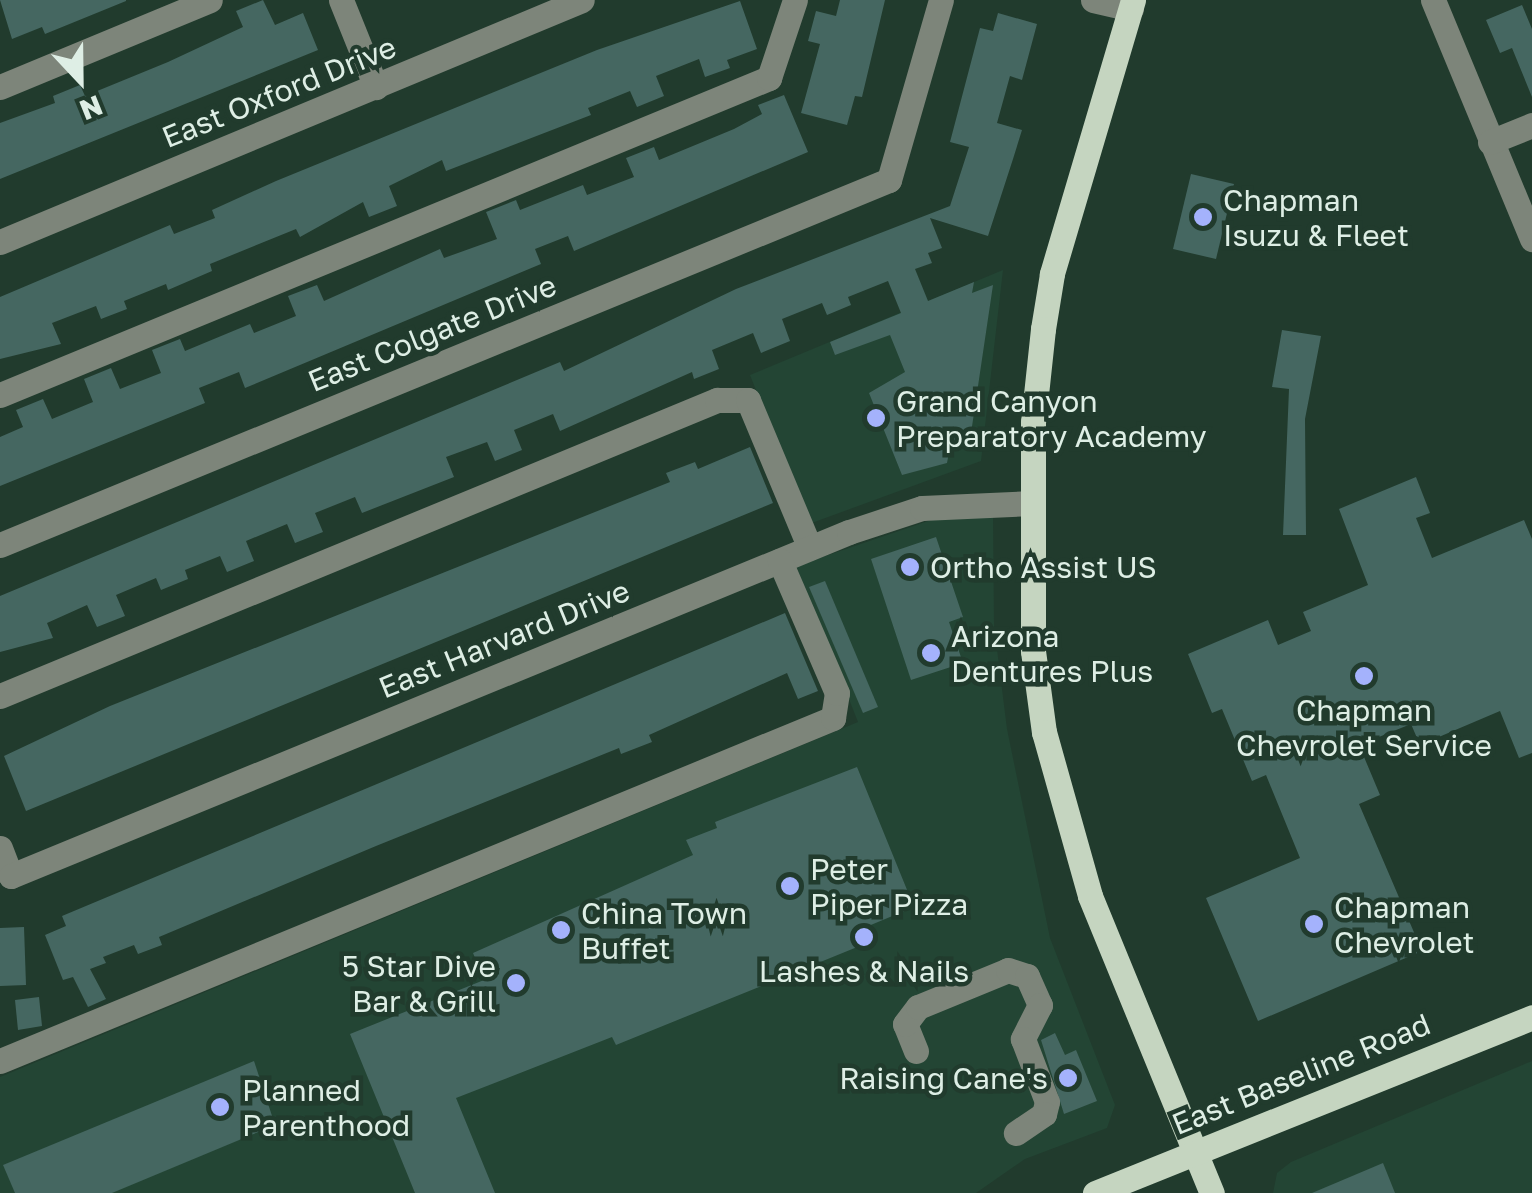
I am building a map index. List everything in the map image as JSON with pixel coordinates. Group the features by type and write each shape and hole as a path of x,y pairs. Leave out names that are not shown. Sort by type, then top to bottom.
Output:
{"main road":[{"path":"1132,5 1052,274 1032,422 1035,670 1062,804 1090,896 1212,1193"},
{"name":"East Baseline Road","path":"1096,1193 1532,1016"}],"street":[{"path":"0,87 210,0"},
{"path":"342,0 376,88"},
{"name":"East Oxford Drive","path":"0,242 582,0"},
{"path":"0,395 769,78 795,0"},
{"name":"East Colgate Drive","path":"0,545 889,180 941,0"},
{"path":"1093,0 1132,5"},
{"path":"1433,0 1532,239"},
{"path":"1490,142 1532,124"},
{"path":"0,696 718,400 748,400 810,548"},
{"name":"East Harvard Drive","path":"0,848 12,876 810,548 922,508 1031,503"},
{"path":"0,1061 833,718 838,693 780,560"},
{"path":"916,1051 905,1024 918,1007 1008,970 1027,976 1040,1005 1024,1039 1047,1102 1044,1114 1016,1133"}],"shaded area":[{"name":"Grand Canyon Preparatory Academy","path":"1003,270 981,461 809,524 750,375"},
{"path":"993,511 994,625 1007,729 1050,938 1115,1105 1107,1128 1025,1159 976,1193 0,1193 0,1077 858,722 796,566 937,518"},
{"path":"1532,1061 1532,1193 1273,1193 1277,1173 1291,1162"}],"building":[{"path":"0,0 126,1 45,34 42,27 12,39"},
{"path":"263,0 275,25 303,13 318,50 0,179 0,123 55,103 53,96 80,85 85,96 243,27 236,11"},
{"path":"840,0 885,0 862,97 855,96 847,125 801,113 820,44 808,41 816,11 836,16"},
{"path":"740,1 757,49 727,60 730,68 705,77 699,59 656,76 664,96 637,107 630,91 588,108 591,115 446,171 442,160 389,186 397,206 369,217 363,202 300,237 296,229 210,264 212,271 168,290 166,284 124,301 127,309 101,319 96,306 52,323 61,344 0,359 0,297 170,225 174,234 215,218 212,210 276,181 597,50"},
{"path":"1522,5 1532,29 1532,97 1512,48 1500,53 1486,20"},
{"path":"998,13 1037,24 1022,80 1010,76 997,123 1022,130 1013,159 988,236 930,218 942,248 928,253 932,263 915,269 928,301 974,282 972,293 993,285 970,440 950,447 947,463 902,475 869,393 905,372 890,335 835,355 830,342 901,313 888,281 848,297 851,305 827,315 822,303 782,319 790,341 761,353 753,333 712,350 719,369 694,379 692,372 560,431 553,414 514,430 522,450 495,461 487,442 446,457 454,477 362,513 355,497 315,513 323,532 295,543 287,524 246,541 254,561 227,572 220,556 185,570 188,579 161,590 156,578 116,595 125,616 97,627 87,605 47,623 53,638 0,652 0,596 560,362 564,371 736,289 950,206 969,147 950,142 980,28 993,31"},
{"path":"784,95 808,152 574,251 568,236 535,249 541,264 245,388 239,372 199,388 205,403 0,486 0,437 23,427 16,410 43,399 52,419 93,402 84,379 111,368 120,389 161,373 152,350 180,339 185,351 250,324 254,333 296,316 288,296 317,285 324,301 440,249 444,258 497,239 486,212 516,200 520,210 583,185 587,195 634,177 626,158 654,147 659,160 734,129 762,114 758,105"},
{"name":"Chapman Isuzu & Fleet","path":"1191,174 1234,184 1216,259 1173,249"},
{"path":"1282,330 1321,336 1305,419 1306,535 1283,535 1289,389 1272,387"},
{"path":"750,447 773,503 26,811 4,756 110,706 670,482 666,473 695,462 698,469"},
{"name":"Chapman Chevrolet Service","path":"1416,477 1430,513 1416,518 1432,558 1524,520 1532,539 1532,753 1519,758 1500,711 1420,745 1411,724 1359,745 1380,795 1359,804 1422,951 1258,1021 1206,898 1300,858 1266,775 1252,781 1222,709 1212,713 1188,654 1268,620 1278,645 1311,631 1303,612 1368,585 1339,509"},
{"path":"936,537 963,617 949,622 963,663 911,680 871,559"},
{"path":"825,581 878,707 863,713 809,587"},
{"path":"785,613 818,691 798,699 787,673 649,735 652,742 621,754 619,748 376,846 159,937 162,945 138,954 134,945 103,957 106,963 90,969 106,999 88,1007 73,977 63,980 45,935 66,926 62,916"},
{"path":"857,767 914,907 866,927 872,941 616,1045 612,1037 456,1098 495,1193 415,1193 350,1034 484,980 473,953 693,855 686,840 717,828 715,822"},
{"path":"24,927 26,985 0,986 0,928"},
{"path":"39,997 42,1026 18,1030 15,1000"},
{"name":"Raising Cane's","path":"1055,1033 1065,1055 1076,1050 1097,1101 1064,1114 1041,1040"},
{"path":"254,1061 275,1125 112,1193 15,1193 3,1165"},
{"path":"1383,1163 1395,1193 1312,1193"}],"place":[{"name":"Chapman Isuzu & Fleet","path":"1203,217"},
{"name":"Grand Canyon Preparatory Academy","path":"876,418"},
{"name":"Ortho Assist US","path":"910,567"},
{"name":"Arizona Dentures Plus","path":"931,653"},
{"name":"Chapman Chevrolet Service","path":"1364,676"},
{"name":"Peter Piper Pizza","path":"790,886"},
{"name":"Chapman Chevrolet","path":"1314,924"},
{"name":"China Town Buffet","path":"561,930"},
{"name":"Lashes & Nails","path":"864,937"},
{"name":"5 Star Dive Bar & Grill","path":"516,983"},
{"name":"Raising Cane's","path":"1068,1078"},
{"name":"Planned Parenthood","path":"220,1107"}]}
